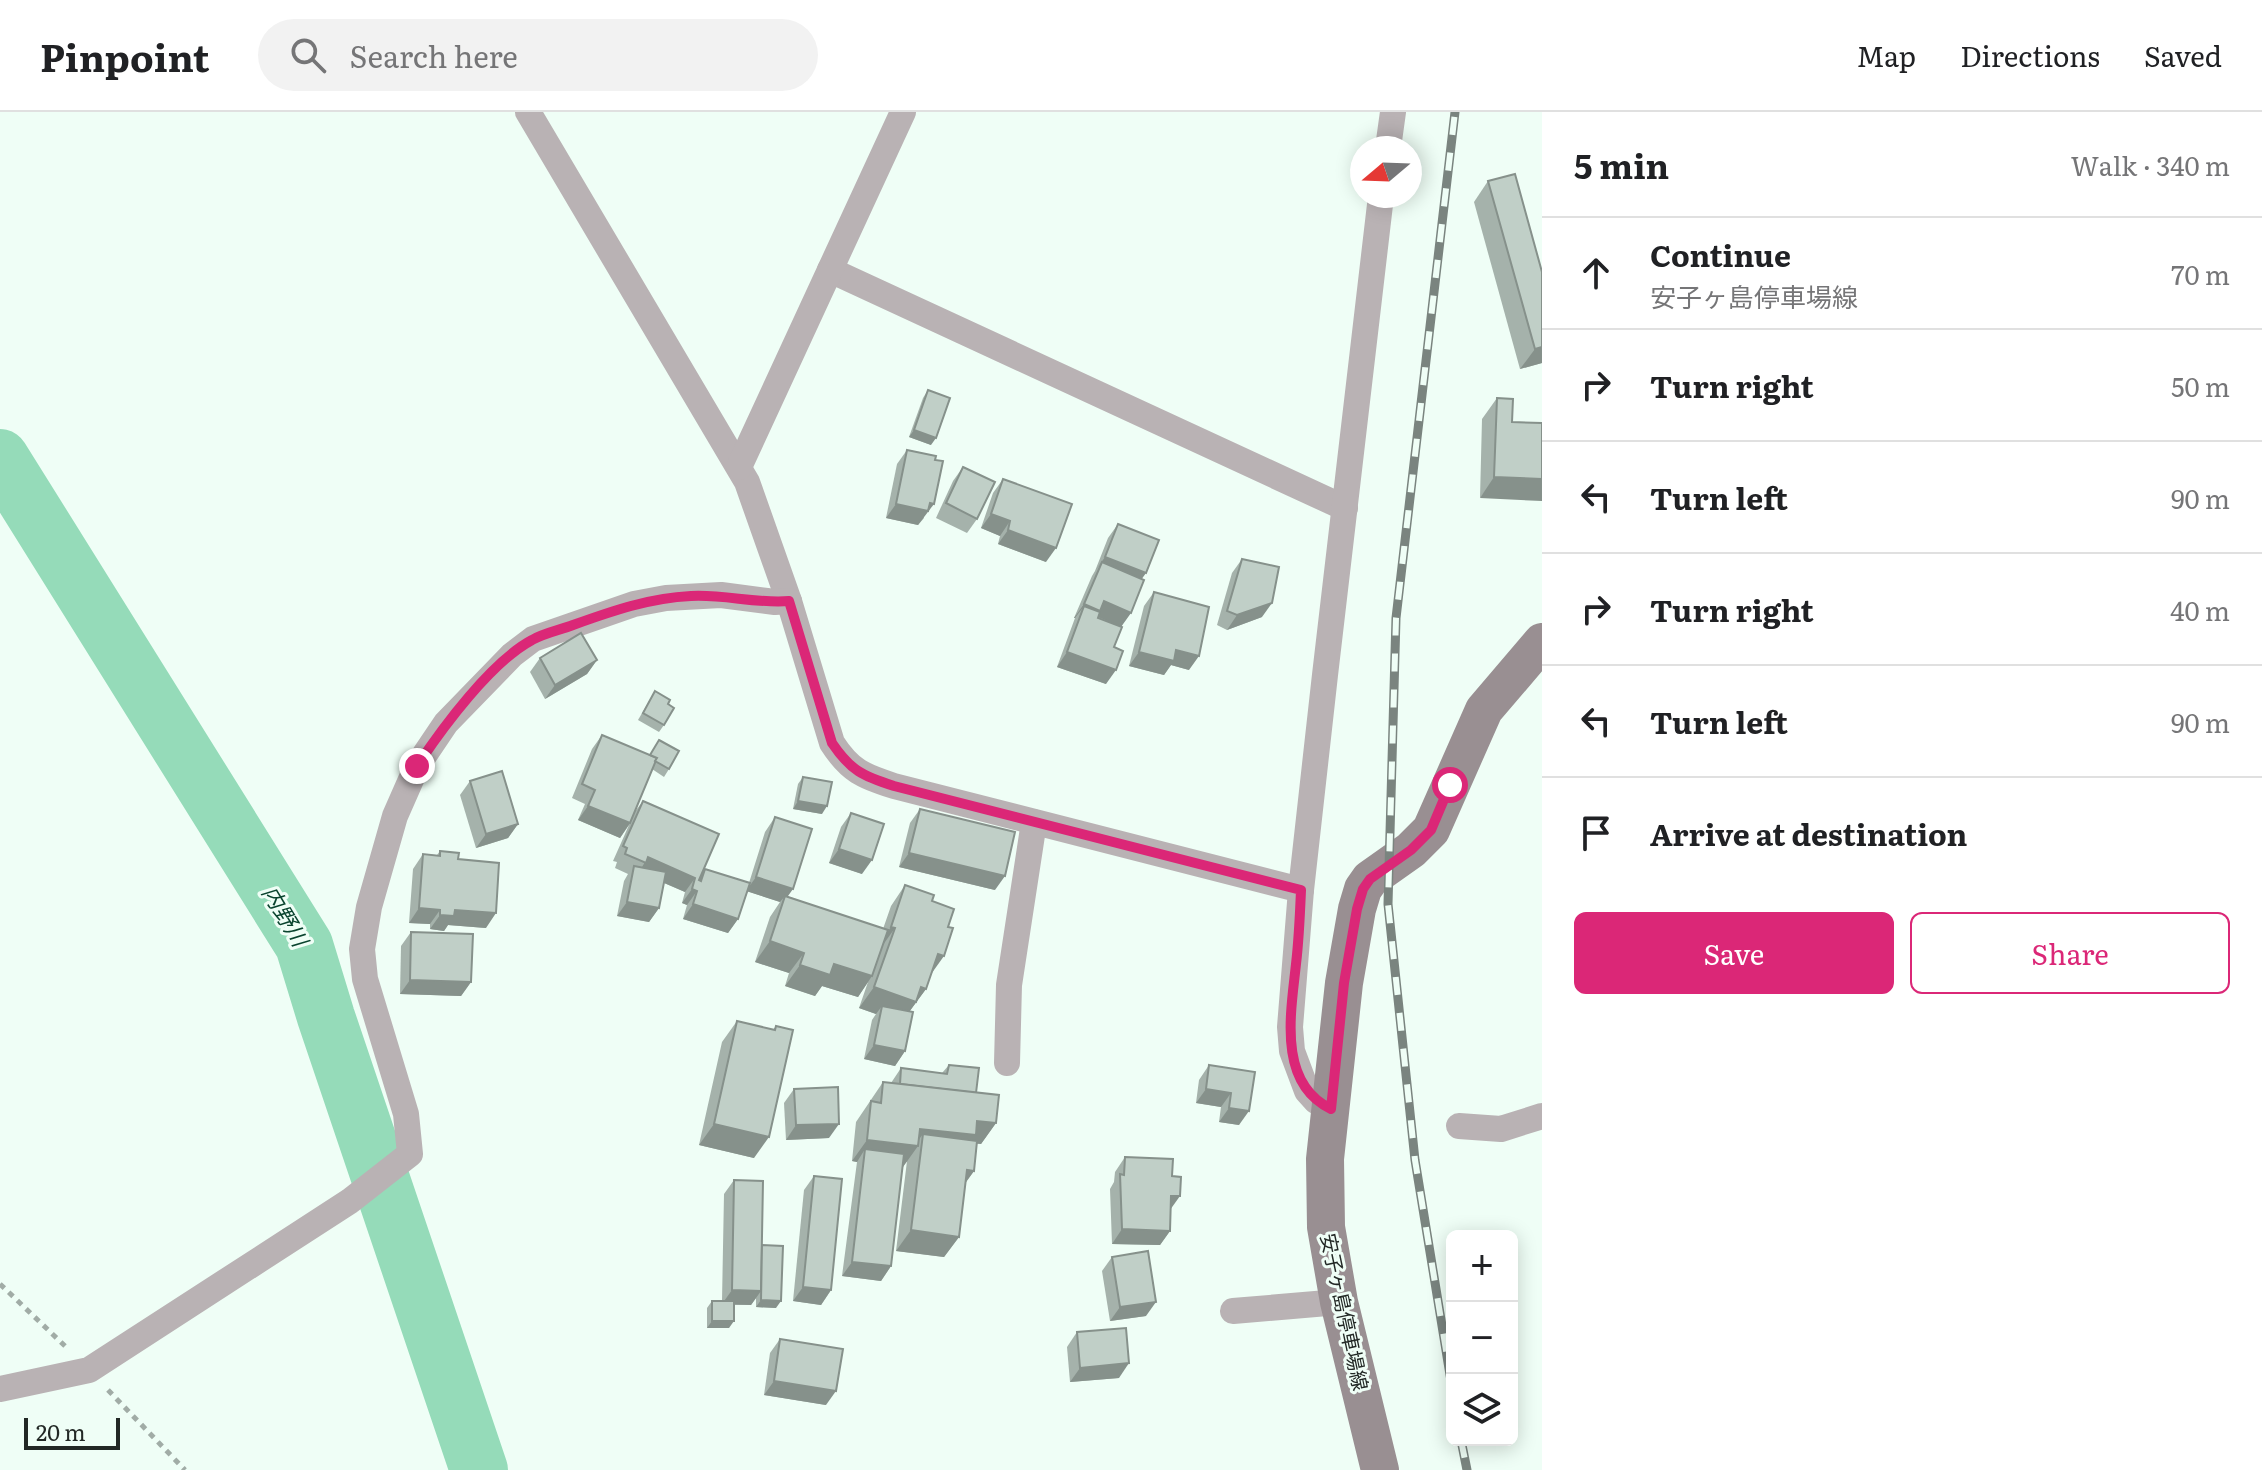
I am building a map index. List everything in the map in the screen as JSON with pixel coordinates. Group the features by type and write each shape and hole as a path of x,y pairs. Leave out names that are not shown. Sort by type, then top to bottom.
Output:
{"main road":[{"name":"安子ヶ島停車場線","path":"1380,1470 1339,1302 1326,1227 1325,1159 1344,983 1357,909 1363,889 1370,879 1411,850 1431,830 1484,710 1542,642"}],"street":[{"path":"528,112 739,467 756,503 832,743 844,761 860,775 885,784 1301,890"},
{"path":"739,467 903,112"},
{"path":"1390,136 1393,112"},
{"path":"1331,1109 1316,1101 1307,1091 1292,1051 1290,1027 1301,890 1380,208"},
{"path":"830,270 1345,508"},
{"path":"0,1389 89,1370 350,1201 410,1154 406,1114 365,979 362,949 369,907 395,816 417,766 446,723 487,679 533,639 634,604 666,598 721,595 789,601"},
{"path":"1007,1063 1009,985 1034,822"},
{"path":"1459,1126 1501,1129 1542,1116"},
{"path":"1233,1311 1339,1302"}],"building":[{"path":"1515,174 1542,272 1542,347 1535,349 1488,181"},
{"path":"928,390 950,398 936,438 914,430"},
{"path":"1497,398 1513,399 1512,422 1542,423 1542,479 1494,477"},
{"path":"907,450 936,456 935,460 943,461 934,504 930,503 928,511 896,504"},
{"path":"963,467 995,482 977,519 946,503"},
{"path":"1003,479 1072,504 1056,548 1008,530 1010,521 991,514"},
{"path":"1118,524 1159,540 1146,573 1105,557"},
{"path":"1242,559 1279,567 1272,603 1237,615 1227,611"},
{"path":"1102,562 1144,580 1131,613 1104,601 1100,611 1084,604"},
{"path":"1154,592 1209,607 1199,656 1176,650 1174,661 1139,652"},
{"path":"1084,606 1100,612 1098,618 1122,627 1114,647 1123,651 1116,670 1067,652"},
{"path":"581,633 597,660 555,685 540,658"},
{"path":"655,691 670,700 668,704 674,708 664,725 643,713"},
{"path":"602,735 657,758 630,823 588,806 595,790 582,784"},
{"path":"659,740 679,751 669,769 650,755"},
{"path":"502,771 518,824 486,834 470,781"},
{"path":"803,777 832,782 827,806 798,801"},
{"path":"643,801 719,834 699,880 705,869 750,883 738,919 693,904 697,891 692,889 695,878 648,857 646,863 625,854 627,848 623,846"},
{"path":"920,809 1015,832 1005,876 909,853"},
{"path":"851,813 884,824 872,860 839,849"},
{"path":"775,817 812,829 793,889 756,877"},
{"path":"440,851 459,853 458,859 499,863 496,913 455,910 454,916 440,915 440,910 419,908 423,854 440,856"},
{"path":"634,866 666,872 659,908 627,902"},
{"path":"905,885 934,895 932,901 954,909 948,927 953,928 944,956 938,954 926,989 921,987 916,1002 874,987 895,928 891,927"},
{"path":"785,896 888,930 872,976 834,964 830,975 800,965 804,953 770,941"},
{"path":"411,932 473,934 471,982 410,980"},
{"path":"882,1006 913,1012 905,1051 874,1045"},
{"path":"737,1021 775,1030 776,1026 793,1030 769,1137 714,1124"},
{"path":"949,1065 979,1068 976,1093 900,1084 901,1068 947,1074"},
{"path":"1209,1065 1255,1072 1249,1111 1229,1108 1231,1093 1206,1089"},
{"path":"883,1082 999,1095 996,1123 977,1121 976,1135 920,1129 918,1146 867,1140 871,1101 881,1103"},
{"path":"838,1087 839,1124 796,1125 794,1089"},
{"path":"923,1134 977,1141 974,1171 967,1170 959,1237 911,1230"},
{"path":"865,1149 904,1154 891,1266 852,1262"},
{"path":"1125,1157 1173,1159 1172,1176 1181,1177 1180,1196 1171,1196 1170,1231 1122,1229 1120,1174 1124,1175"},
{"path":"814,1176 842,1179 831,1290 803,1287"},
{"path":"734,1180 763,1181 761,1291 732,1290"},
{"path":"762,1245 783,1246 781,1301 761,1300"},
{"path":"1148,1251 1156,1302 1120,1307 1112,1257"},
{"path":"712,1301 734,1301 734,1321 712,1321"},
{"path":"1126,1328 1129,1363 1080,1368 1077,1332"},
{"path":"780,1339 843,1349 836,1391 774,1381"}],"waterway":[{"name":"内野川","path":"0,458 304,945 479,1470"}],"railway":[{"path":"1450,1374 1415,1160 1388,904 1396,618 1455,112"},
{"path":"1462,1446 1467,1470"}],"route":[{"path":"417,766 446,723 487,679 533,639 634,604 666,598 721,595 789,601 832,743 844,761 860,775 1301,890 1290,1027 1292,1051 1307,1091 1316,1101 1331,1109 1344,983 1363,889 1370,879 1411,850 1431,830 1450,785"}]}
